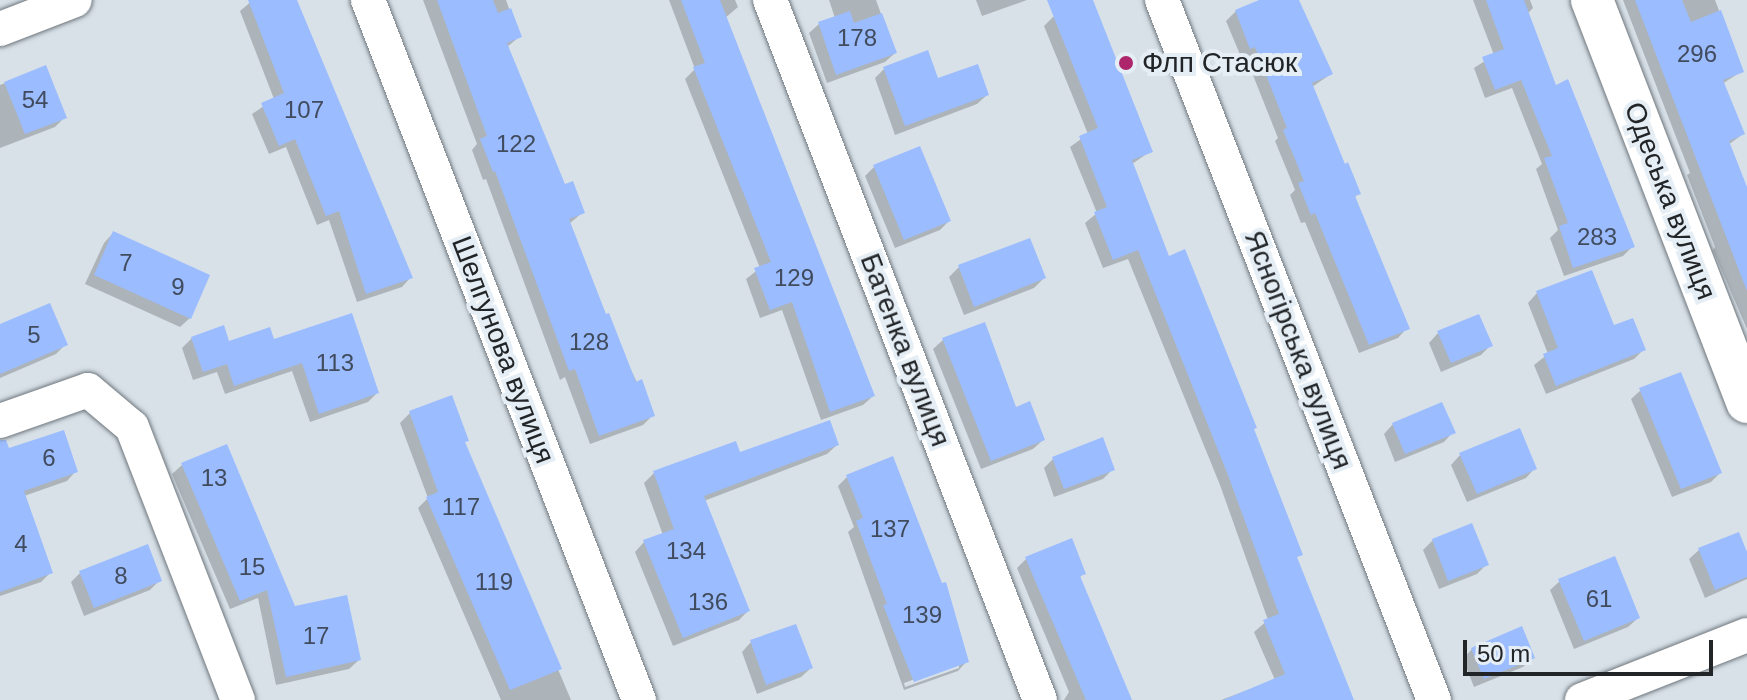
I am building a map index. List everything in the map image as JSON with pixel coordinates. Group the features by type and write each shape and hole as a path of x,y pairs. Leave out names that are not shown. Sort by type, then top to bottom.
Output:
{"street":[{"path":"0,29 75,0"},
{"name":"Шелгунова вулиця","path":"368,0 639,700"},
{"name":"Батенка вулиця","path":"770,0 1040,700"},
{"name":"Ясногірська вулиця","path":"1162,0 1434,700"},
{"name":"Одеська вулиця","path":"1592,0 1747,402"},
{"path":"0,421 88,390 132,427 238,700"},
{"path":"1582,700 1747,635"}],"building":[{"path":"248,0 297,0 413,278 366,294 339,211 326,216 295,139 279,146 261,103 284,93"},
{"path":"437,0 493,0 498,13 511,8 522,37 507,43 565,184 573,181 585,213 569,219 606,314 609,313 636,382 642,379 655,416 599,436 575,369 569,371 495,171 480,139 487,136"},
{"path":"681,0 720,0 875,396 830,412 792,302 770,310 754,268 771,262 693,67 705,63"},
{"path":"1047,0 1093,0 1153,152 1132,160 1169,256 1185,249 1257,428 1254,429 1303,555 1297,557 1354,700 1223,700 1285,674 1263,620 1279,614 1228,475 1138,250 1113,260 1094,212 1107,207 1079,136 1098,128"},
{"path":"1259,0 1299,0 1333,74 1312,83 1345,164 1348,162 1361,194 1355,196 1410,329 1369,345 1315,213 1311,215 1298,183 1304,181 1283,130 1287,128 1255,47 1250,49 1235,10"},
{"path":"1486,0 1524,0 1556,85 1568,79 1635,247 1573,268 1559,226 1568,223 1544,158 1552,156 1521,80 1495,90 1482,57 1504,49"},
{"path":"1635,0 1682,0 1691,22 1721,10 1744,72 1723,80 1745,134 1729,141 1747,187 1747,291"},
{"path":"850,11 854,23 882,13 897,53 836,75 818,22"},
{"path":"928,50 938,78 978,64 989,95 905,126 883,67"},
{"path":"46,65 67,118 25,134 4,82"},
{"path":"920,146 951,221 904,240 873,165"},
{"path":"113,231 210,275 191,319 94,275"},
{"path":"1030,238 1046,278 974,307 958,265"},
{"path":"1592,270 1614,325 1633,318 1646,350 1556,386 1543,354 1558,348 1536,291"},
{"path":"50,303 68,345 0,374 0,324"},
{"path":"352,313 379,393 319,414 302,363 234,386 227,364 203,372 191,337 224,325 229,341 270,327 274,339"},
{"path":"1479,314 1493,346 1451,363 1437,331"},
{"path":"985,322 1016,407 1030,401 1045,440 991,461 942,338"},
{"path":"1681,372 1722,473 1681,489 1639,388"},
{"path":"452,395 469,441 465,442 562,669 510,690 426,497 438,492 409,411"},
{"path":"1442,402 1456,433 1405,454 1392,423"},
{"path":"830,420 839,445 704,496 750,611 683,638 643,540 674,529 653,471 736,441 740,452"},
{"path":"1520,428 1537,469 1477,494 1459,453"},
{"path":"64,430 78,472 24,491 53,573 0,592 0,440 6,440 9,448"},
{"path":"1103,437 1115,470 1064,489 1052,457"},
{"path":"227,444 295,606 347,595 361,660 286,677 267,590 240,601 181,463"},
{"path":"893,456 942,583 946,582 969,662 914,682 883,605 887,604 856,521 863,518 846,475"},
{"path":"1472,523 1489,565 1448,581 1432,539"},
{"path":"1739,532 1747,552 1747,577 1715,590 1698,548"},
{"path":"1072,538 1086,574 1080,576 1132,700 1086,700 1025,557"},
{"path":"148,544 162,581 94,608 79,571"},
{"path":"1615,556 1640,618 1584,641 1558,579"},
{"path":"796,624 813,668 766,685 750,640"},
{"path":"1522,626 1535,658 1484,679 1471,648"}],"place":[{"name":"Флп Стасюк","path":"1126,63"}]}
